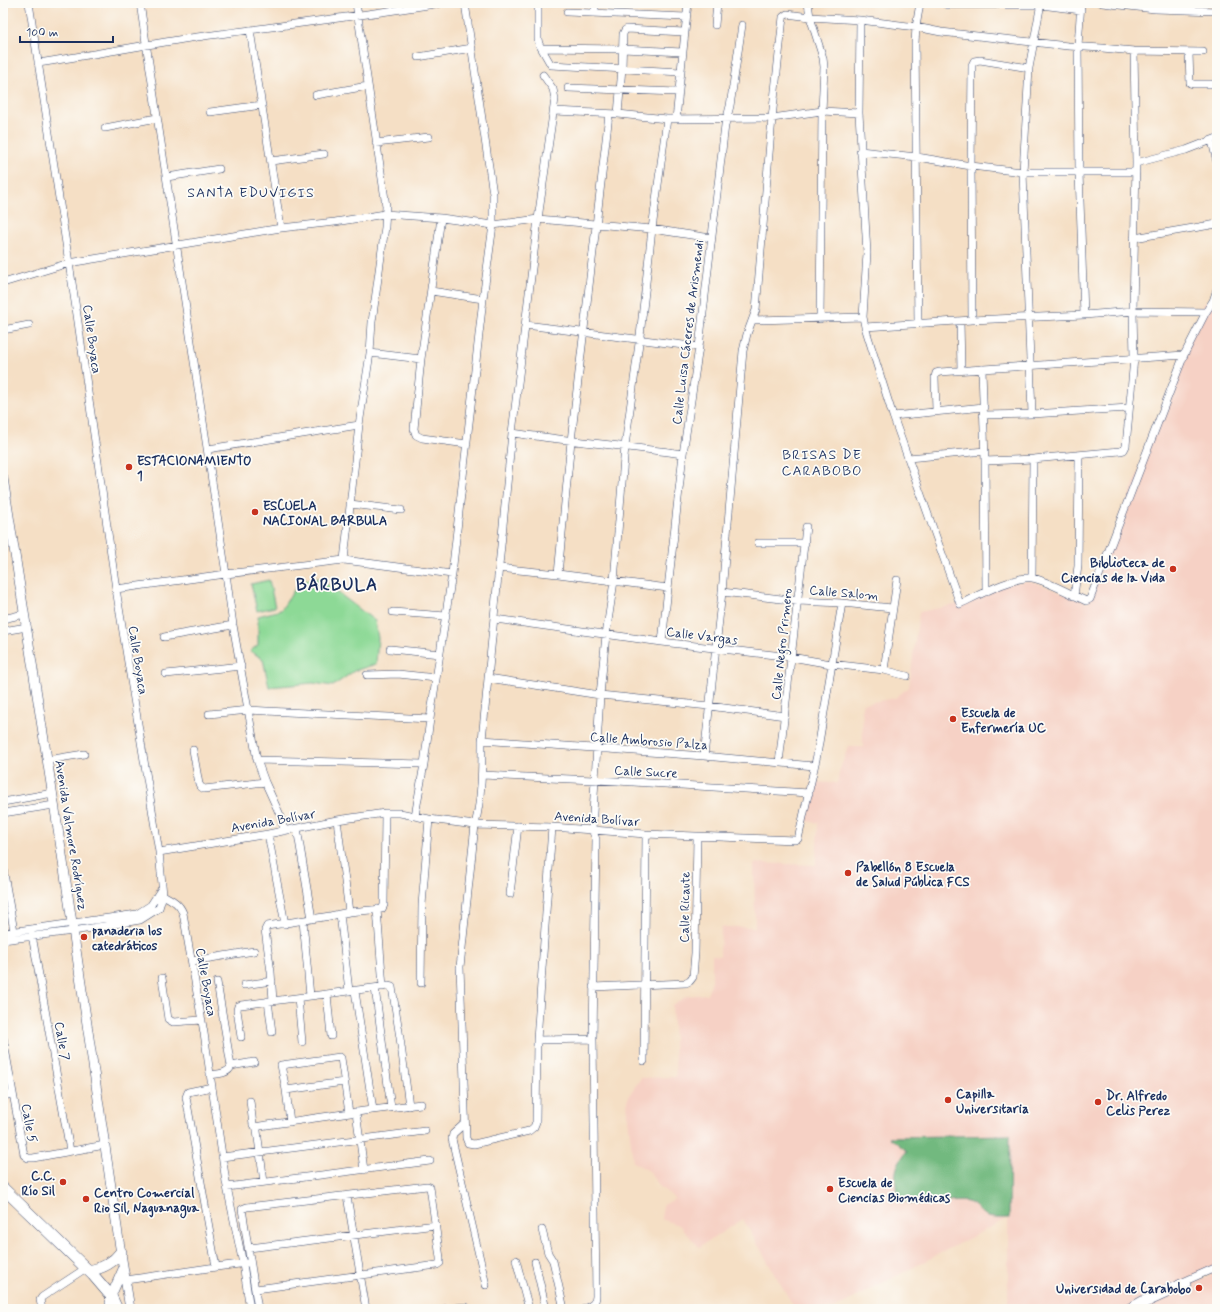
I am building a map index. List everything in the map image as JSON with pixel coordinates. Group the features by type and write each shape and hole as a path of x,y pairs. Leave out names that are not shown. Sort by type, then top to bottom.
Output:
{"main road":[{"path":"3,1188 89,1271 112,1305"},
{"path":"89,1271 112,1262 121,1252"}],"street":[{"name":"Calle Boyaca","path":"28,3 100,470 116,589 159,852 163,891 180,906 183,913 202,1020 227,1187 243,1264 250,1309"},
{"path":"140,3 208,449 233,625 257,760 265,782 280,812 284,831"},
{"path":"344,560 359,425 370,353 386,206 356,3"},
{"path":"38,63 147,45 441,3"},
{"path":"414,816 424,764 452,574 483,299 493,225 493,194 465,3"},
{"path":"538,3 539,44 549,63 554,66 622,68 681,72"},
{"path":"595,3 595,12"},
{"path":"676,119 688,3"},
{"path":"716,25 717,3"},
{"path":"808,3 810,18 823,58 824,67 822,111 820,319"},
{"path":"918,324 916,27 920,3"},
{"path":"944,3 948,5 1041,4 1081,6 1078,46 1079,172 1084,315"},
{"path":"1102,3 1155,9 1217,11"},
{"path":"1032,414 1023,172 1029,68 1041,4"},
{"path":"567,12 686,17"},
{"path":"704,756 722,592 744,351 747,334 756,310 772,118 783,17 787,14 810,18 860,20 916,27 941,32 1034,43 1134,51 1189,53 1203,52"},
{"path":"860,20 860,151 867,253 863,317 893,416 960,604 1009,582 1032,578 1040,580 1086,601 1090,599 1184,355 1206,312 1215,301 1217,289"},
{"name":"Calle Luisa Cáceres de Arismendi","path":"662,642 683,454 699,347 726,118 730,106 742,25"},
{"path":"250,30 281,228"},
{"path":"618,114 623,34 625,30 684,32"},
{"path":"418,57 472,48"},
{"path":"542,48 623,49 682,52"},
{"path":"985,461 1079,456 1124,450 1126,446 1134,358 1133,311 1136,163 1134,51"},
{"path":"1189,53 1190,83 1217,84"},
{"path":"972,320 972,65 974,61 980,60 1029,68"},
{"path":"543,75 553,89 555,99 554,111 538,219 512,433 482,740 482,775 479,811 475,825 460,967 465,1124 468,1143 474,1144 529,1131 534,1127 536,1122 537,1040 552,827"},
{"path":"316,95 368,86"},
{"path":"568,88 678,92"},
{"path":"210,112 262,105"},
{"path":"554,111 618,114 667,119 772,118 822,111 859,113"},
{"path":"558,574 571,441 609,114"},
{"path":"105,128 157,118"},
{"path":"587,1308 596,1300 593,987 596,839 592,830 594,780 600,695 606,634 614,581 625,446 667,119"},
{"path":"376,143 429,136"},
{"path":"1136,163 1186,150 1214,139 1217,162"},
{"path":"860,151 917,157 971,166 1023,172 1136,172"},
{"path":"271,161 324,154"},
{"path":"167,176 219,169"},
{"path":"3,283 69,264 177,244 385,214 441,218 493,225 538,219 652,229 711,238"},
{"path":"441,218 421,359 414,430 416,435 422,438 467,444"},
{"path":"1134,238 1217,224"},
{"path":"431,290 483,299"},
{"path":"865,327 1133,311 1206,312"},
{"path":"753,320 863,317"},
{"path":"960,321 961,370"},
{"path":"3,330 30,325"},
{"path":"526,325 699,347"},
{"path":"370,353 421,359"},
{"path":"936,411 936,373 1184,355"},
{"path":"982,370 985,451 986,592"},
{"path":"893,416 984,407"},
{"path":"983,415 1032,414 1129,408"},
{"path":"208,449 359,425"},
{"path":"512,433 683,454"},
{"path":"908,458 985,451"},
{"path":"1074,596 1078,566 1079,456"},
{"path":"1032,578 1033,459"},
{"name":"Avenida Valmore Rodríguez","path":"3,478 6,512 47,760 130,1309"},
{"path":"350,504 401,510"},
{"name":"Calle Negro Primero","path":"779,764 806,527"},
{"path":"758,543 805,543"},
{"path":"116,589 344,560 452,574"},
{"path":"499,568 668,588"},
{"path":"884,670 896,580"},
{"name":"Calle Salom","path":"722,592 798,601 842,603 892,608"},
{"name":"Avenida Bolívar","path":"159,852 268,834 337,820 385,813 400,813 429,819 475,825 552,827 697,837 798,839 809,793 842,603"},
{"path":"394,612 446,616"},
{"path":"3,619 24,614"},
{"name":"Calle Vargas","path":"494,619 716,649 791,657 831,664 884,670 907,676"},
{"path":"164,637 233,625"},
{"path":"3,631 26,627"},
{"path":"390,649 440,654"},
{"path":"166,674 241,666"},
{"path":"367,675 398,674 436,678"},
{"path":"488,678 600,695 709,706 785,716"},
{"path":"209,714 249,710 430,719"},
{"name":"Calle Ambrosio Palza","path":"482,740 704,756 814,766"},
{"path":"193,750 201,787 204,789 265,782"},
{"path":"47,760 84,754"},
{"path":"257,760 424,764"},
{"name":"Calle Sucre","path":"482,775 617,780 809,793"},
{"path":"3,802 52,793"},
{"path":"3,813 54,805"},
{"path":"272,1032 272,981 267,926 349,912 382,909 384,905 385,813"},
{"path":"421,983 422,905 429,819"},
{"path":"337,820 349,912"},
{"path":"510,894 518,826"},
{"path":"297,828 312,919"},
{"path":"268,834 285,924"},
{"path":"644,1061 646,834"},
{"name":"Calle Ricaute","path":"644,984 686,983 690,981 692,977 695,953 697,837"},
{"path":"3,868 14,931"},
{"path":"3,940 72,928 140,920 159,908 163,891"},
{"path":"377,909 383,987"},
{"path":"340,914 373,1110"},
{"path":"303,921 310,996"},
{"path":"3,933 72,928"},
{"name":"Calle 7","path":"32,935 70,1151"},
{"path":"192,961 254,951"},
{"path":"162,978 168,1019 173,1022 202,1020"},
{"path":"244,985 272,981"},
{"path":"210,1075 228,1071 231,1066 217,982"},
{"path":"593,987 644,984"},
{"path":"241,1037 237,1010 238,1006 241,1004 392,987 409,1106"},
{"path":"375,988 390,1108"},
{"path":"327,994 331,1036"},
{"path":"298,998 302,1042"},
{"name":"Calle 5","path":"3,1037 24,1155 28,1158 32,1158 105,1145"},
{"path":"537,1040 593,1039"},
{"path":"290,1122 286,1090 281,1067 283,1064 340,1057 344,1082 359,1139 364,1170"},
{"path":"231,1066 254,1062"},
{"path":"286,1090 344,1082"},
{"path":"212,1087 188,1092 186,1097 216,1267"},
{"path":"3,1096 13,1094"},
{"path":"250,1101 253,1125 257,1127 264,1182"},
{"path":"257,1127 421,1104"},
{"path":"465,1124 453,1134 452,1139 486,1285"},
{"path":"222,1157 425,1131"},
{"path":"227,1187 430,1161"},
{"path":"256,1289 437,1265 440,1263 440,1258 432,1191 430,1187 427,1186 247,1207 242,1209 258,1309"},
{"path":"347,1196 366,1309"},
{"path":"249,1248 436,1225"},
{"path":"542,1230 548,1253 553,1262 564,1309"},
{"path":"516,1260 529,1309"},
{"path":"535,1262 546,1309"},
{"path":"126,1280 251,1263"},
{"path":"1145,1304 1217,1267"},
{"path":"112,1305 124,1268"},
{"path":"42,1309 40,1300 42,1297 89,1271"},
{"path":"1126,1309 1136,1308 1217,1272"},
{"path":"121,1309 129,1297"},
{"path":"443,1309 466,1307"}],"shaded area":[{"path":"1204,302 1217,304 1217,1267 1126,1309 1008,1309 1008,1218 833,1309 795,1309 743,1219 699,1247 679,1225 661,1219 663,1205 675,1199 658,1185 649,1171 633,1162 627,1098 641,1078 676,1077 672,1005 687,996 707,994 712,981 712,955 720,956 721,927 755,927 754,863 816,865 818,823 807,821 814,782 837,783 840,769 848,747 863,747 862,704 895,698 909,687 919,612 960,604 1009,583 1031,581 1088,603"},
{"name":"Universidad de Carabobo","path":"1217,1272 1217,1309 1136,1309 1145,1304"}],"green space":[{"path":"319,578 375,621 378,638 376,664 354,671 333,686 313,683 269,687 263,659 250,651 258,645 258,616 281,610 300,581"},
{"path":"269,580 275,607 257,611 251,584"},
{"path":"1010,1135 1009,1218 986,1216 973,1204 968,1202 961,1201 912,1204 904,1201 898,1196 896,1171 901,1159 907,1151 889,1137"}],"place":[{"name":"ESTACIONAMIENTO 1","path":"129,467"},
{"name":"ESCUELA NACIONAL BARBULA","path":"255,512"},
{"name":"Biblioteca de Ciencias de la Vida","path":"1173,569"},
{"name":"Escuela de Enfermería UC","path":"953,719"},
{"name":"Pabellón 8 Escuela de Salud Pública FCS","path":"848,873"},
{"name":"panaderia los catedráticos","path":"84,937"},
{"name":"Capilla Universitaria","path":"948,1100"},
{"name":"Dr. Alfredo Celis Perez","path":"1098,1102"},
{"name":"C.C. Río Sil","path":"63,1182"},
{"name":"Escuela de Ciencias Biomédicas","path":"830,1189"},
{"name":"Centro Comercial Rio Sil, Naguanagua","path":"86,1199"},
{"name":"Universidad de Carabobo","path":"1199,1288"}],"district":[{"name":"SANTA EDUVIGIS","path":"251,192"},
{"name":"BRISAS DE CARABOBO","path":"822,462"},
{"name":"BÁRBULA","path":"337,584"}]}
